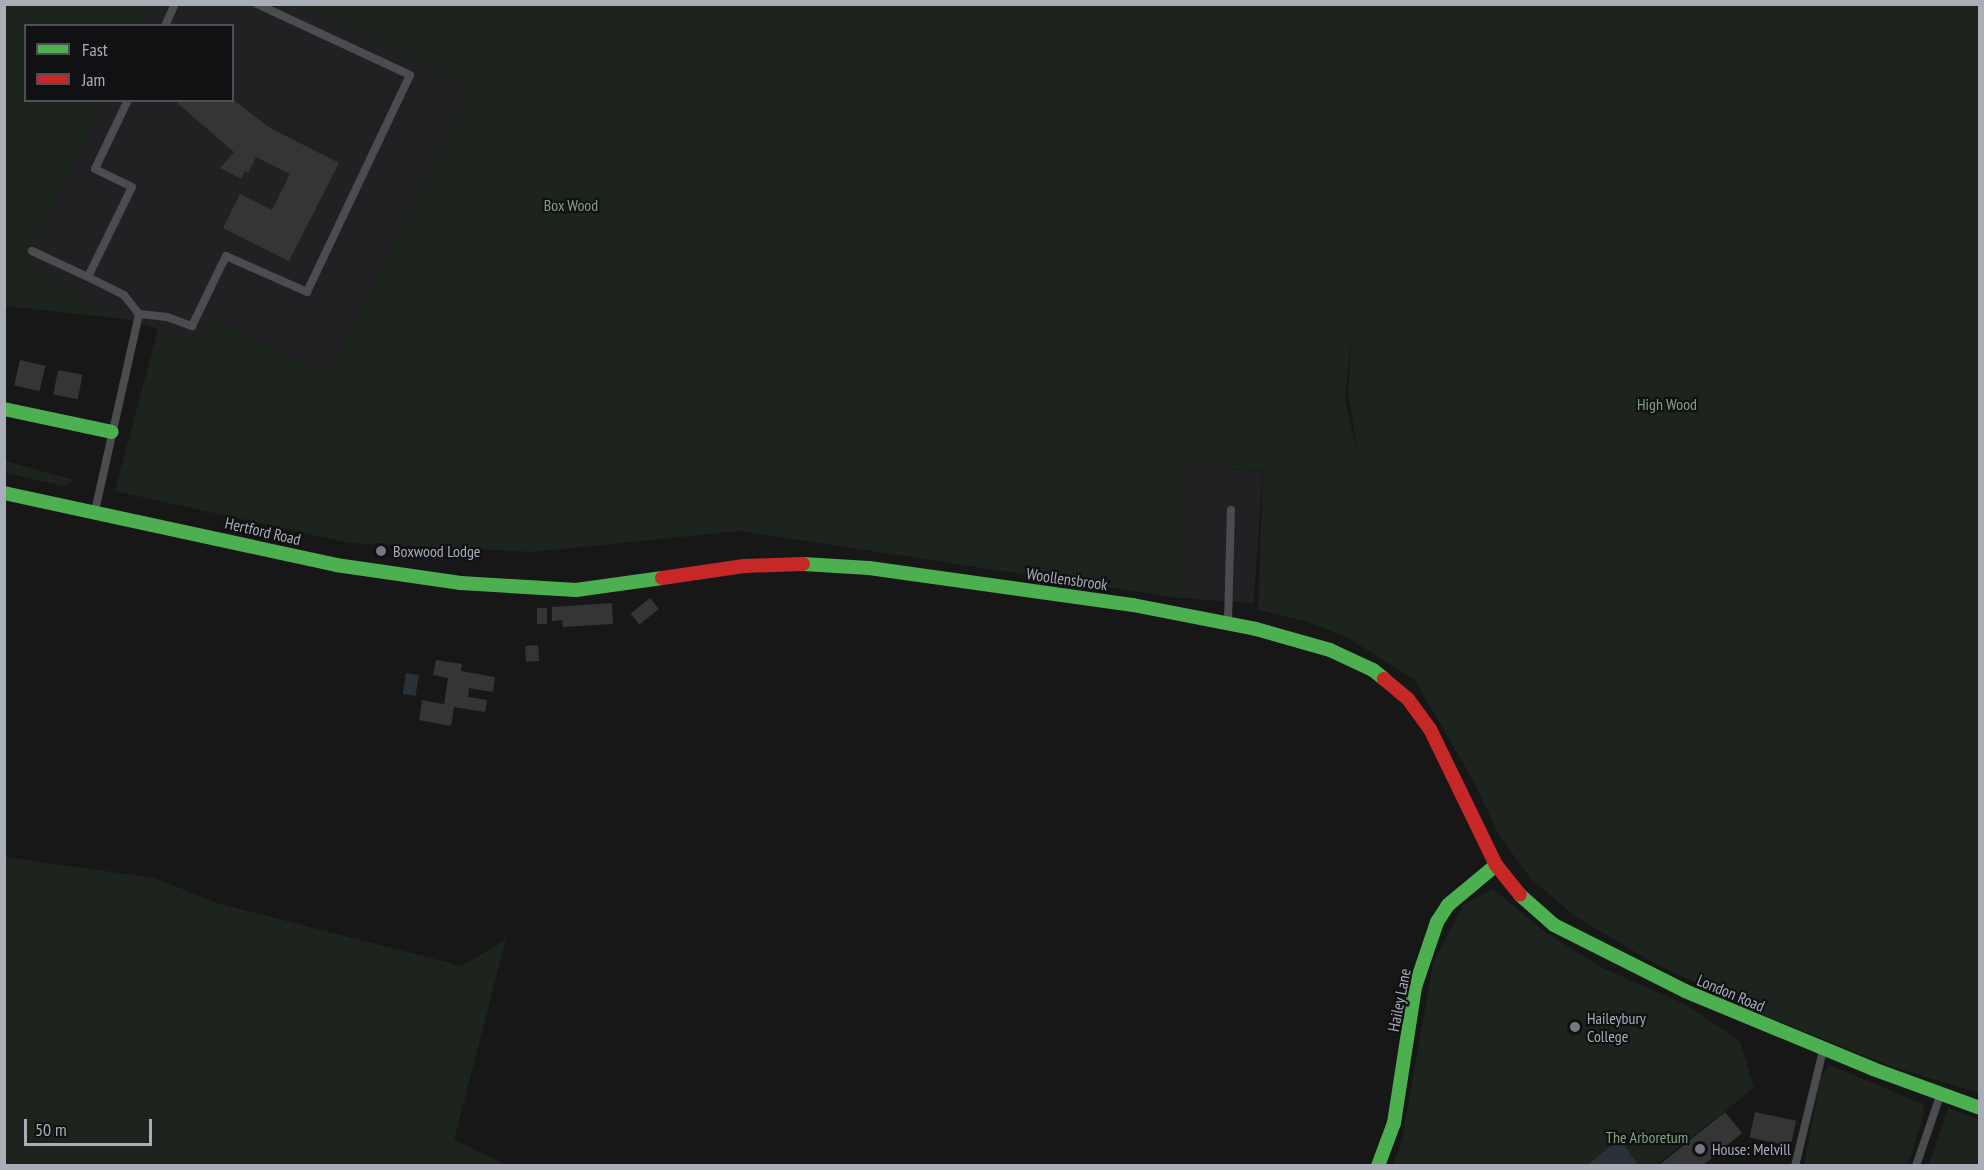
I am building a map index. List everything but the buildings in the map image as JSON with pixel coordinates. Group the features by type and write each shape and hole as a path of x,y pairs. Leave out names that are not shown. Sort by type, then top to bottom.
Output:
{"main road":[{"path":"4,409 112,432"},
{"name":"Hertford Road","path":"4,493 336,565 516,588"},
{"name":"Woollensbrook","path":"516,588 576,590 744,566 808,564 940,577 1133,605 1228,622 1330,650 1373,670 1408,699 1430,729 1450,766 1496,865"},
{"name":"London Road","path":"1496,865 1518,893 1554,925 1685,991 1823,1050 1980,1108"},
{"name":"Hailey Lane","path":"1378,1166 1394,1124 1415,987 1434,931 1448,905 1496,865"}],"lane":[{"path":"166,24 175,4"},
{"path":"32,251 124,295 139,314 167,316 192,326 226,256 307,292 410,75 257,4"},
{"path":"88,278 132,187 95,169 127,102"},
{"path":"95,511 139,314"},
{"path":"1228,622 1231,510"},
{"path":"1795,1166 1823,1050"},
{"path":"1916,1166 1940,1095"}],"shaded area":[{"path":"151,5 299,5 468,87 329,375 214,319 199,341 125,319 25,263 104,102 234,102 234,24 142,24"},
{"path":"1185,466 1263,471 1254,603 1176,598"},
{"path":"406,673 419,675 416,696 403,694"},
{"path":"1620,1140 1638,1165 1588,1165 1604,1151"}],"green space":[{"path":"5,5 151,5 142,24 24,24 24,102 104,102 26,263 125,319 5,306"},
{"path":"299,5 1979,5 1979,1093 1893,1067 1746,1008 1647,959 1575,916 1531,879 1499,835 1474,782 1415,680 1348,638 1306,621 1258,610 1263,471 1185,466 1179,598 740,531 533,552 349,543 115,491 158,329 198,340 214,319 329,375 468,87","holes":["1352,333 1348,389 1357,452 1345,398"]},
{"path":"4,461 75,480 64,486 5,473"},
{"path":"5,857 155,878 220,904 462,966 506,939 454,1140 507,1165 5,1165"},
{"name":"Haileybury College","path":"1493,889 1541,929 1600,967 1687,1005 1740,1041 1754,1088 1656,1165 1393,1166 1402,1139 1433,963 1463,905"},
{"path":"1829,1065 1923,1104 1924,1113 1908,1165 1804,1165 1821,1077"},
{"path":"1948,1108 1979,1120 1979,1165 1929,1165"}],"traffic: fast":[{"path":"4,409 112,432"},
{"path":"4,493 336,565 461,583 576,590 662,578"},
{"path":"803,564 869,568 1133,605 1256,629 1330,650 1373,670 1384,679"},
{"path":"1378,1166 1394,1123 1415,987 1437,922 1448,905 1496,865"},
{"path":"1520,895 1554,925 1685,991 1873,1069 1980,1108"}],"traffic: jam":[{"path":"662,578 744,566 803,564"},
{"path":"1384,679 1408,699 1430,729 1496,865 1520,895"}],"place":[{"name":"Boxwood Lodge","path":"381,551"},
{"name":"Haileybury College","path":"1575,1027"},
{"name":"House: Melvill","path":"1700,1149"}],"park label":[{"name":"Box Wood","path":"571,205"},
{"name":"High Wood","path":"1667,404"},
{"name":"The Arboretum","path":"1647,1137"}]}
